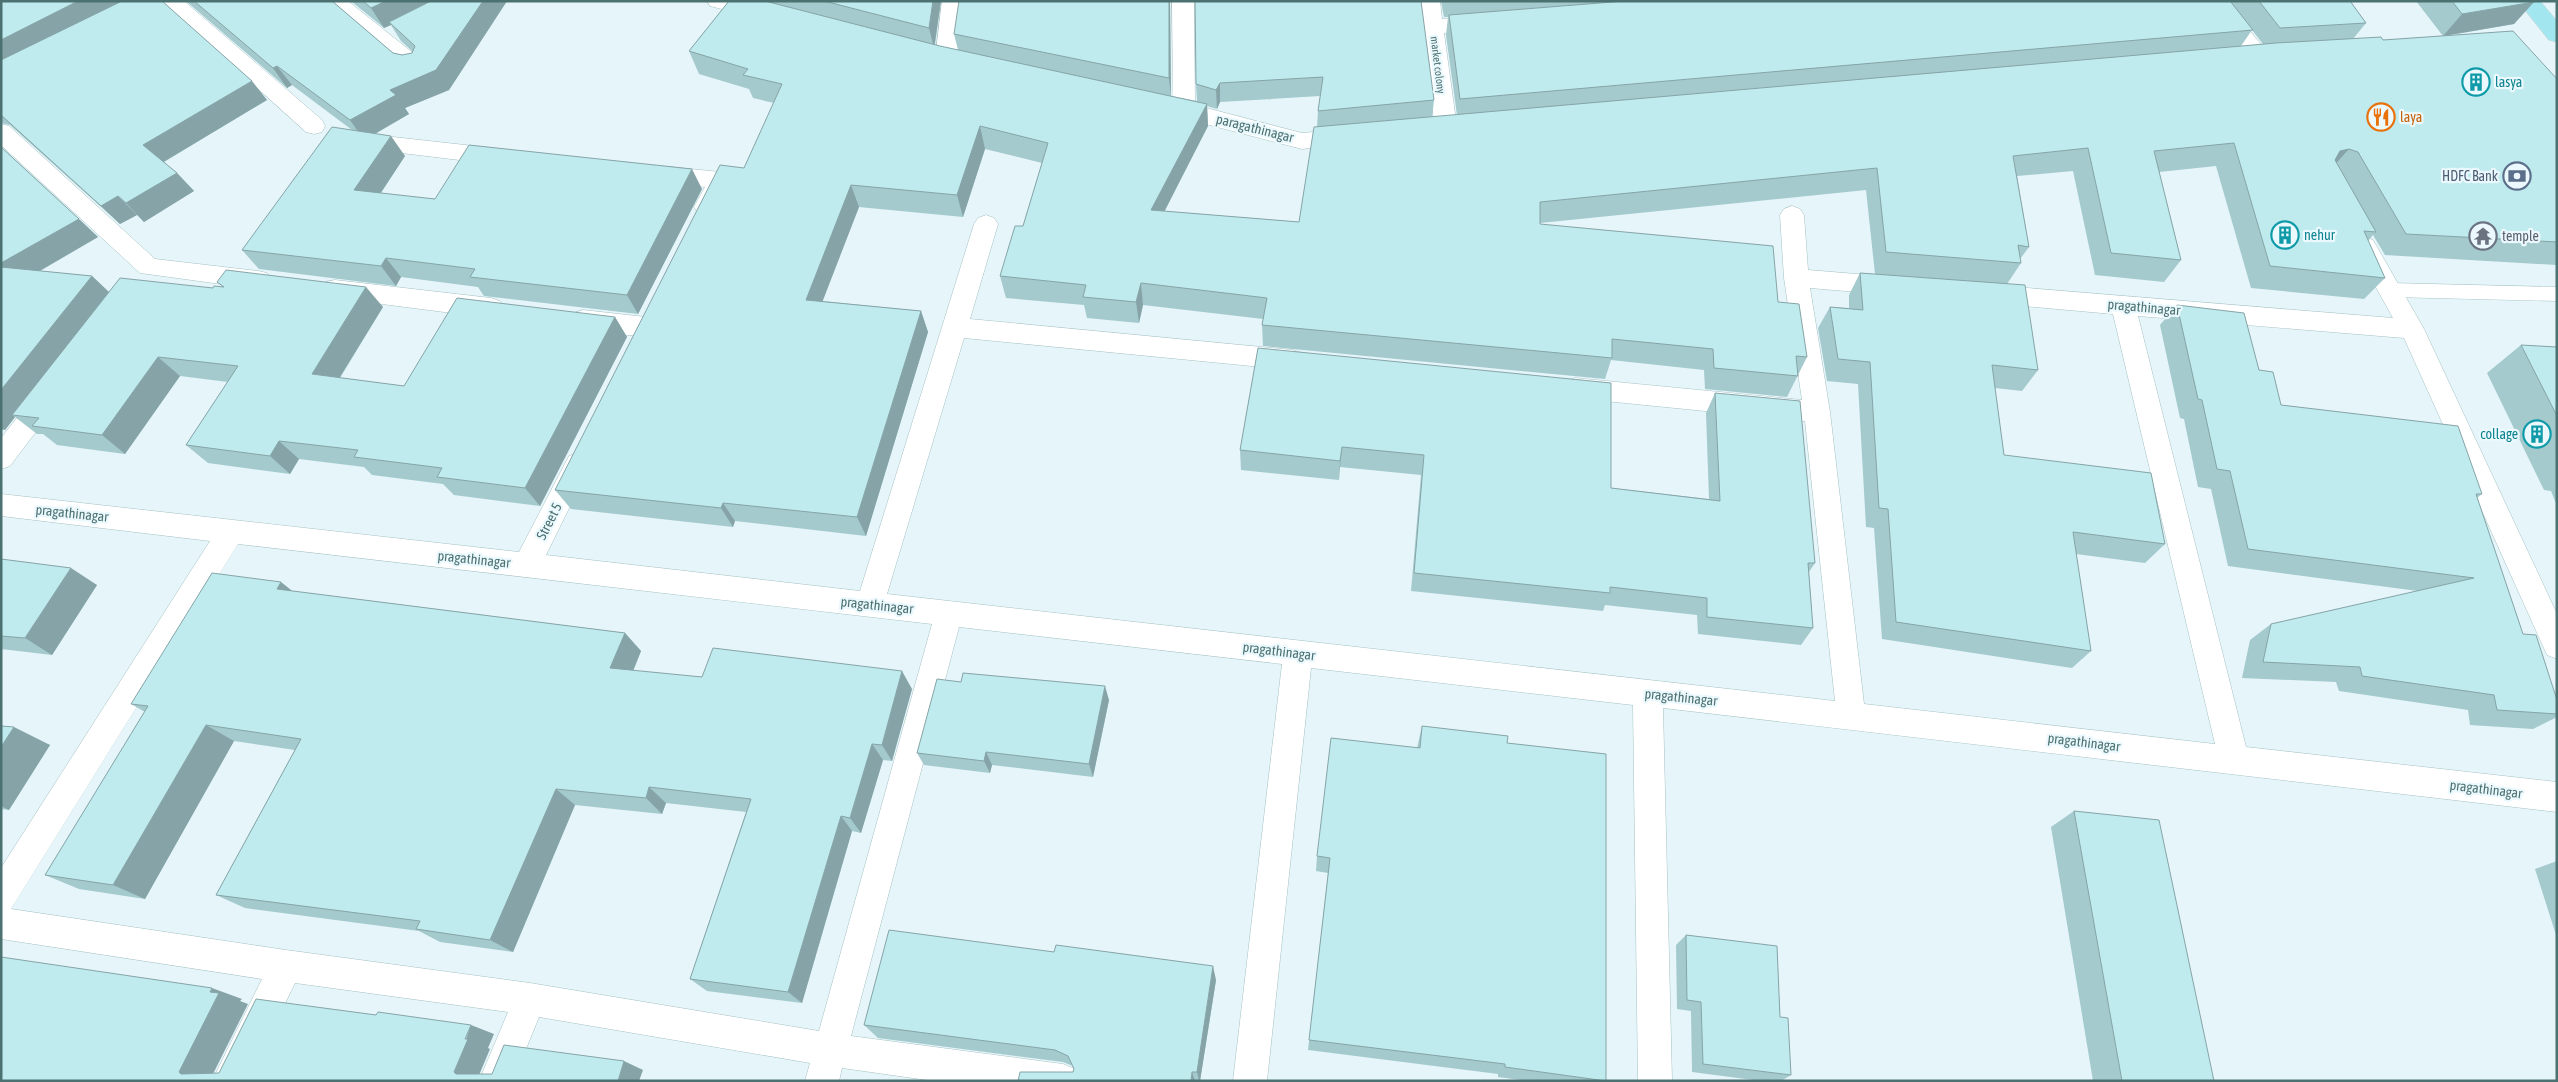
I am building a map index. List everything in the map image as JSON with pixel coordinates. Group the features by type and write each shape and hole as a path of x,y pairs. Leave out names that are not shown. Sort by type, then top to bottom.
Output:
{"highway":[{"path":"2528,1 2557,35"}],"street":[{"path":"171,1 314,126"},
{"path":"334,1 392,34 415,66"},
{"path":"717,1 784,18"},
{"path":"946,59 953,1"},
{"path":"1183,1 1184,110"},
{"name":"market colony","path":"1429,1 1446,128"},
{"path":"2214,1 2259,58"},
{"path":"1433,27 1502,22"},
{"name":"paragathinagar","path":"1155,104 1302,141 1369,135"},
{"path":"2,133 143,274 285,283"},
{"path":"393,145 522,159"},
{"path":"641,172 720,180 698,223"},
{"path":"1792,215 1796,278 1817,412 1851,716"},
{"path":"2352,223 2412,329 2557,646"},
{"path":"870,605 986,224"},
{"path":"1796,278 1915,288"},
{"path":"314,287 510,311"},
{"name":"pragathinagar","path":"1965,292 2412,329"},
{"path":"2123,305 2234,760"},
{"path":"558,317 646,328"},
{"path":"955,327 1312,362"},
{"path":"1,458 60,381"},
{"path":"1550,386 1817,412"},
{"name":"Street 5","path":"527,565 589,442"},
{"name":"pragathinagar","path":"1,505 2557,797"},
{"path":"1,897 231,531"},
{"path":"826,1065 949,613"},
{"path":"1250,1081 1298,653"},
{"path":"1648,693 1655,1081"},
{"path":"1,923 286,966 530,999 826,1065 1063,1081"},
{"path":"228,1081 286,966"},
{"path":"496,1081 530,999"}],"lane":[{"path":"2390,290 2557,294"}],"building":[{"path":"1,1 78,1 1,40"},
{"path":"122,1 162,1 252,81 143,145 177,173 126,203 118,196 101,206 1,115 1,60"},
{"path":"194,1 332,1 393,53 402,55 412,53 415,46 389,22 431,1 483,1 436,70 390,90 396,95 350,120 277,66 273,68"},
{"path":"363,1 386,1 371,8"},
{"path":"729,1 765,1 940,46 1207,104 1151,210 1299,222 1314,127 2276,43 2381,37 2383,40 2513,31 2557,79 2557,242 2406,234 2358,152 2349,149 2340,151 2335,160 2376,232 2364,231 2385,278 2270,266 2234,143 2154,151 2181,260 2111,253 2088,148 2013,156 2029,247 2018,245 2021,263 1886,252 1877,168 1540,202 1540,224 1773,246 1778,302 1799,304 1807,357 1796,356 1798,376 1714,368 1713,349 1612,339 1612,358 1262,325 1267,298 1141,283 1136,302 1083,297 1086,285 1000,276 1015,226 1023,226 1048,143 980,126 957,195 851,185 806,300 921,311 857,517 723,503 721,508 555,490 720,165 744,168 782,84 743,75 748,69 689,51"},
{"path":"824,1 933,1 929,28"},
{"path":"959,1 1169,1 1169,78 954,34"},
{"path":"1195,1 1421,1 1434,100 1318,111 1323,77 1220,83 1216,90 1196,84"},
{"path":"1625,1 2230,1 2253,30 1460,99 1449,15"},
{"path":"2259,1 2350,1 2366,23 2280,28"},
{"path":"2452,1 2534,1 2534,2 2462,14"},
{"path":"332,127 391,136 354,190 435,199 469,145 692,169 627,295 470,277 475,269 386,258 381,266 242,250"},
{"path":"1,147 79,219 1,263"},
{"path":"1,267 92,276 1,390"},
{"path":"226,270 366,287 312,374 404,386 457,298 615,317 525,488 437,477 442,468 354,457 358,450 279,441 270,456 186,445 238,366 158,357 102,435 32,426 39,418 12,415 120,278 213,288 214,286 224,287 217,282"},
{"path":"1860,273 2025,285 2038,370 1992,365 2004,455 2151,473 2165,544 2073,532 2091,651 1896,622 1888,509 1879,508 1870,362 1838,359 1830,307 1863,310"},
{"path":"2177,305 2244,313 2259,370 2273,372 2281,405 2458,426 2482,494 2476,494 2523,634 2536,635 2557,700 2557,714 2497,710 2494,695 2362,676 2360,667 2263,662 2271,624 2474,578 2248,549 2230,471 2217,469 2202,400 2198,399"},
{"path":"2521,345 2557,347 2557,416"},
{"path":"1258,348 1611,383 1611,488 1720,501 1715,393 1800,401 1815,563 1808,563 1813,628 1707,617 1707,598 1610,587 1610,593 1414,573 1424,455 1342,447 1340,461 1240,450"},
{"path":"1,559 71,568 25,638 1,636"},
{"path":"212,573 281,582 277,589 625,633 610,668 702,677 713,648 902,671 882,745 872,744 850,818 841,816 788,992 690,979 751,799 649,787 646,798 556,789 490,940 416,929 420,921 216,895 301,739 206,725 113,885 45,875 148,706 131,704"},
{"path":"963,673 1105,686 1089,764 986,752 984,761 917,753 937,679 961,682"},
{"path":"1,726 14,727 1,747"},
{"path":"1422,726 1508,736 1507,743 1606,754 1606,1081 1505,1067 1505,1064 1309,1040 1330,858 1317,856 1331,738 1420,748"},
{"path":"2074,811 2159,820 2214,1081 2122,1081"},
{"path":"889,930 1054,952 1056,945 1213,966 1197,1072 1192,1072 1191,1081 1018,1081 1020,1072 1073,1072 1074,1069 1068,1056 1055,1050 864,1025"},
{"path":"1686,935 1777,946 1780,1017 1788,1018 1791,1075 1703,1064 1701,1002 1687,1000"},
{"path":"1,957 212,988 210,992 219,993 179,1072 181,1074 219,1073 256,999 376,1015 378,1012 471,1025 465,1039 468,1039 454,1072 456,1074 492,1074 504,1045 624,1061 618,1081 1,1081"}],"place":[{"name":"lasya","path":"2476,82"},
{"name":"laya","path":"2381,117"},
{"name":"HDFC Bank","path":"2517,176"},
{"name":"nehur","path":"2285,235"},
{"name":"temple","path":"2483,236"},
{"name":"collage","path":"2537,434"}]}
